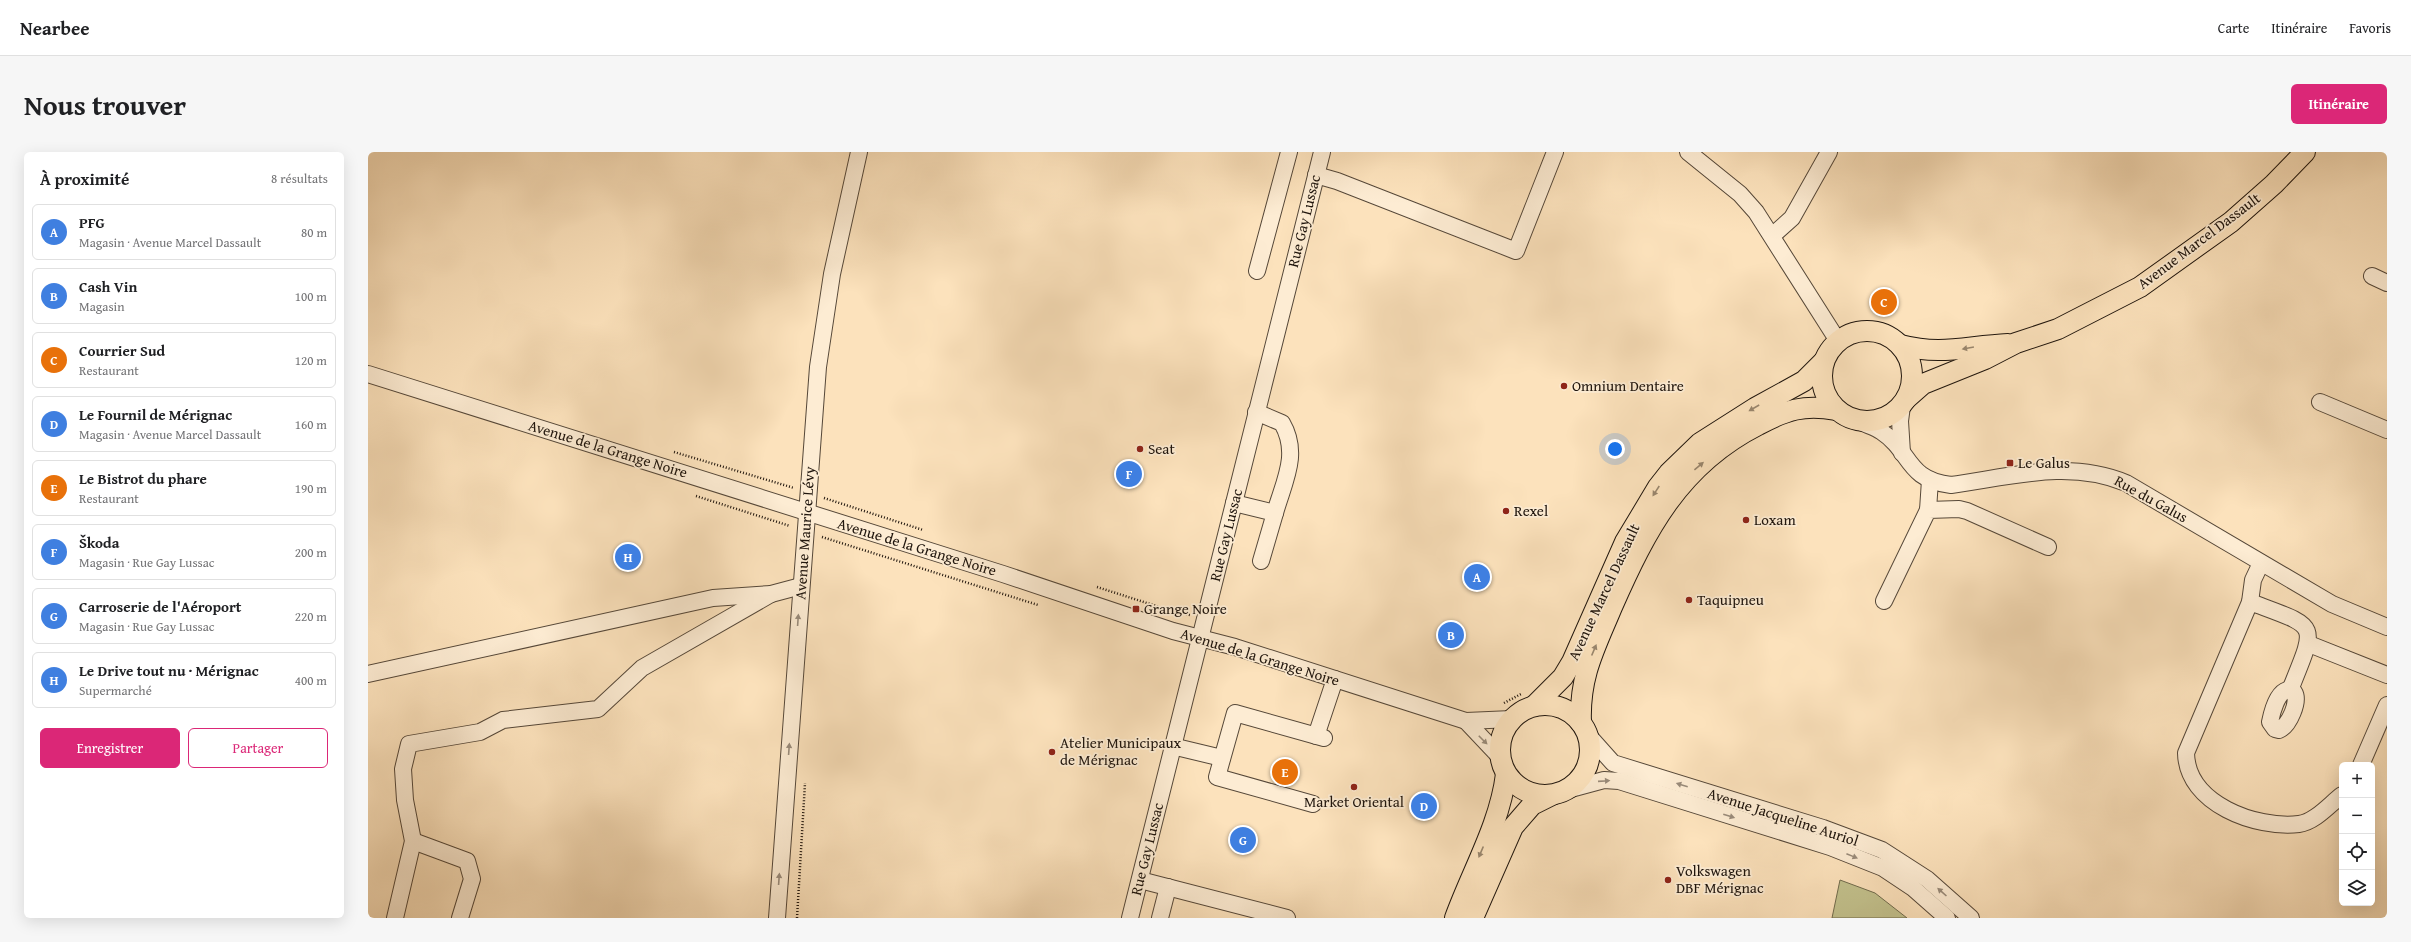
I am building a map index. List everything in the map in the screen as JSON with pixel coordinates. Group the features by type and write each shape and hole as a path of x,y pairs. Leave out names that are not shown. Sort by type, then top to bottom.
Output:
{"main road":[{"name":"Avenue Marcel Dassault","path":"1904,402 1923,384 1985,359 2016,343 2064,326 2140,287 2231,222 2274,184 2305,152"},
{"path":"1862,331 1876,331 1889,336 1900,345 1908,357 1912,370 1911,385 1904,402 1882,419 1859,421 1847,418 1836,410 1828,400 1823,388 1821,376 1823,362 1838,341 1849,334 1862,331"},
{"name":"Avenue Marcel Dassault","path":"1900,345 1924,350 1948,352 1984,345 2016,343"},
{"name":"Avenue Marcel Dassault","path":"1529,699 1563,678 1572,662 1625,542 1658,487 1669,473 1713,434 1804,381 1823,362"},
{"name":"Avenue Marcel Dassault","path":"1585,729 1580,706 1586,668 1640,546 1656,518 1674,492 1695,469 1719,450 1745,432 1778,414 1796,408 1820,407 1836,410"},
{"path":"1455,918 1497,816 1505,790 1500,744 1507,711 1522,711 1529,699 1560,707 1572,713 1585,729 1590,751 1587,766 1579,780 1559,793 1532,805 1513,827 1473,918"},
{"path":"1503,766 1515,784 1526,791 1538,795 1559,793"}],"street":[{"name":"Avenue Maurice Lévy","path":"777,918 800,586 818,367 832,274 859,152"},
{"path":"1257,271 1289,152"},
{"name":"Rue Gay Lussac","path":"1130,918 1322,152"},
{"path":"1316,175 1337,181 1516,251 1555,152"},
{"path":"1688,152 1740,194 1772,236 1838,341"},
{"path":"1772,236 1792,218 1829,152"},
{"path":"2372,276 2387,283"},
{"name":"Avenue de la Grange Noire","path":"368,374 1003,574 1173,631 1201,637 1466,721 1507,711"},
{"path":"1902,453 1900,421 1904,402"},
{"path":"2320,402 2387,430"},
{"path":"1256,412 1282,423 1291,443 1289,464 1261,561"},
{"name":"Rue du Galus","path":"1859,421 1882,432 1902,453 1912,468 1930,480 1951,485 2051,471 2070,470 2098,473 2126,483 2332,604 2387,627"},
{"path":"1884,601 1928,510 1930,480"},
{"path":"1234,503 1274,513"},
{"path":"1928,510 1959,509 1967,511 2048,547"},
{"path":"2261,563 2253,580 2250,602 2186,753 2186,764 2200,789 2213,801 2255,821 2299,824 2308,822 2339,797"},
{"path":"368,674 713,598 771,594 800,586"},
{"path":"395,918 413,841 405,800 403,769 410,744 480,732 503,720 598,709 642,668 771,594"},
{"path":"2250,602 2301,622 2309,633 2309,644 2290,690"},
{"path":"2309,644 2387,675"},
{"path":"1313,804 1217,777 1235,713 1320,737 1335,679"},
{"path":"2362,762 2387,705"},
{"name":"Avenue de la Grange Noire","path":"1466,721 1503,766"},
{"name":"Avenue Jacqueline Auriol","path":"1585,729 1609,759 1618,765 1823,828 1882,850 1927,878 1971,918"},
{"path":"1172,746 1222,758"},
{"name":"Avenue Jacqueline Auriol","path":"1559,793 1604,780 1619,781 1830,848 1883,868 1913,888 1947,918"},
{"path":"413,841 467,861 472,879 460,918"},
{"path":"1140,880 1287,918"},
{"path":"1160,918 1168,887"}],"path":[{"path":"1507,711 1529,699"}],"shaded area":[{"path":"1840,880 1875,893 1907,918 1832,918"}],"place":[{"name":"Courrier Sud","path":"1884,302"},
{"name":"Omnium Dentaire","path":"1564,386"},
{"name":"Seat","path":"1140,449"},
{"name":"Le Galus","path":"2010,463"},
{"name":"Škoda","path":"1129,474"},
{"name":"Rexel","path":"1506,511"},
{"name":"Loxam","path":"1746,520"},
{"name":"Le Drive tout nu · Mérignac","path":"628,557"},
{"name":"PFG","path":"1477,577"},
{"name":"Taquipneu","path":"1689,600"},
{"name":"Grange Noire","path":"1136,609"},
{"name":"Cash Vin","path":"1451,635"},
{"name":"Atelier Municipaux de Mérignac","path":"1052,752"},
{"name":"Le Bistrot du phare","path":"1285,772"},
{"name":"Market Oriental","path":"1354,787"},
{"name":"Le Fournil de Mérignac","path":"1424,806"},
{"name":"Carroserie de l'Aéroport","path":"1243,840"},
{"name":"Volkswagen DBF Mérignac","path":"1668,880"}]}
